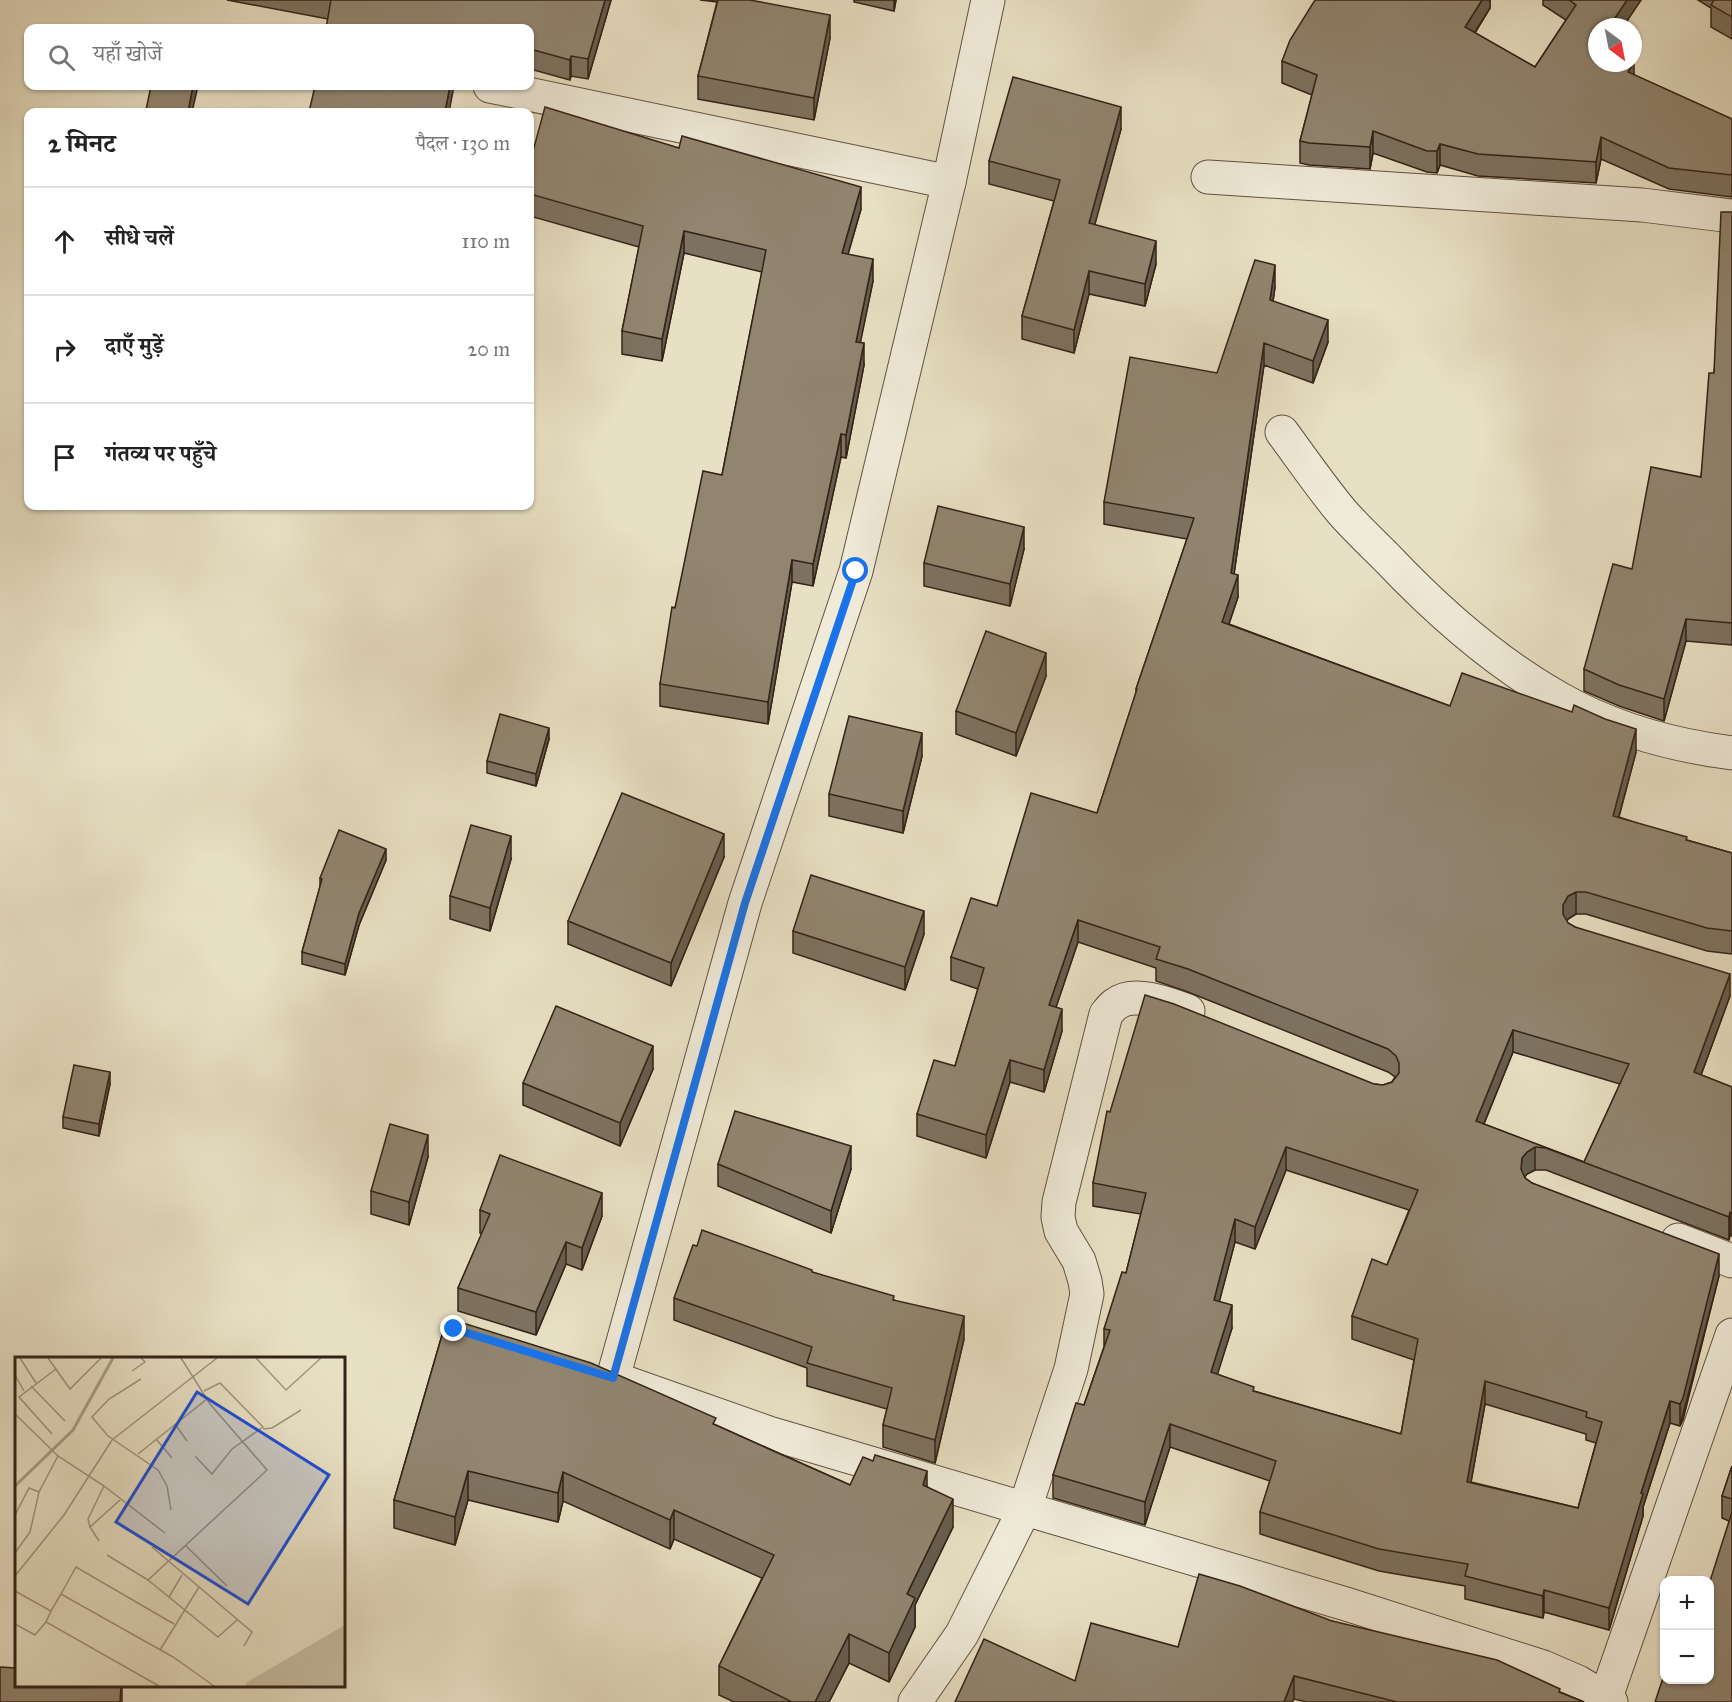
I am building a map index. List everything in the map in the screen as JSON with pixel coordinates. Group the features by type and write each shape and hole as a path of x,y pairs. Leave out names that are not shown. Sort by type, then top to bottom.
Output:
{"street":[{"path":"988,0 949,182 856,571 745,903 602,1375 769,1433 1346,1604 1543,1667 1578,1682 1609,1700 1732,1335"},
{"path":"509,90 949,182"},
{"path":"1208,177 1642,205 1732,216"},
{"path":"1282,432 1343,513 1420,593 1466,634 1527,678 1575,708 1637,733 1703,749 1732,753"},
{"path":"915,1702 962,1634 1025,1508 1071,1369 1086,1304 1085,1281 1079,1261 1061,1231 1058,1217 1059,1203 1106,1014 1117,1003 1132,997 1157,1001 1213,1022"},
{"path":"1646,1228 1732,1261"}],"building":[{"path":"331,0 605,0 588,59 571,56 570,60 534,50 534,24 327,24"},
{"path":"718,0 750,0 830,15 814,98 698,76"},
{"path":"1315,0 1482,0 1465,27 1535,67 1576,5 1569,0 1627,0 1615,18 1588,18 1588,72 1628,72 1732,119 1732,175 1669,168 1601,137 1596,162 1478,154 1440,144 1437,151 1427,151 1373,131 1370,147 1300,141 1317,75 1282,61 1290,40"},
{"path":"1714,0 1732,0 1732,17 1711,5"},
{"path":"1013,77 1121,107 1089,223 1156,241 1145,284 1089,271 1074,330 1022,316 1060,180 989,161"},
{"path":"150,90 192,90 189,108 146,108"},
{"path":"314,90 449,90 446,108 310,108"},
{"path":"545,107 679,148 682,136 861,187 842,253 873,259 856,342 864,343 846,435 841,434 813,564 792,560 768,702 660,684 672,607 675,608 703,471 722,475 766,250 684,231 662,339 622,331 643,226 534,195 534,147"},
{"path":"1721,212 1732,212 1732,623 1686,619 1664,699 1619,685 1584,669 1613,564 1632,569 1651,467 1701,477 1709,373 1714,373"},
{"path":"1255,260 1275,265 1270,300 1328,320 1313,361 1264,343 1231,573 1238,575 1222,622 1450,706 1462,673 1572,712 1574,705 1605,719 1636,729 1613,816 1687,837 1686,840 1732,853 1732,931 1707,928 1586,892 1576,892 1568,896 1563,905 1563,914 1568,923 1575,927 1730,974 1694,1072 1732,1087 1732,1213 1730,1212 1729,1217 1546,1148 1535,1147 1522,1158 1521,1169 1525,1178 1532,1183 1719,1254 1683,1398 1680,1404 1670,1401 1641,1493 1643,1494 1609,1608 1544,1590 1543,1596 1465,1576 1468,1564 1379,1549 1260,1512 1276,1461 1170,1424 1145,1502 1053,1475 1076,1403 1084,1405 1110,1330 1104,1329 1122,1272 1126,1273 1146,1193 1093,1183 1107,1111 1110,1112 1145,995 1174,1004 1374,1084 1383,1085 1392,1082 1399,1073 1396,1056 1388,1049 1188,969 1156,959 1160,947 1078,920 1049,1005 1062,1009 1044,1070 1010,1060 986,1135 917,1114 934,1060 955,1066 984,968 951,957 971,898 997,906 1031,793 1097,813 1194,518 1104,502 1130,357 1217,373","holes":["1513,1030 1629,1064 1584,1162 1476,1121","1286,1147 1418,1190 1387,1265 1372,1259 1352,1316 1418,1339 1401,1434 1253,1391 1254,1387 1211,1372 1232,1305 1214,1300 1235,1219 1255,1227","1485,1381 1587,1412 1586,1417 1602,1422 1578,1508 1467,1482"]},
{"path":"938,506 1024,527 1010,584 924,563"},
{"path":"986,631 1046,653 1016,733 956,711"},
{"path":"500,714 549,728 536,774 487,761"},
{"path":"849,716 922,733 903,811 829,794"},
{"path":"622,793 724,834 671,963 568,921"},
{"path":"471,825 511,836 490,908 450,896"},
{"path":"339,830 386,849 359,913 345,964 302,952 322,879 320,878"},
{"path":"811,875 924,911 905,967 793,931"},
{"path":"556,1006 653,1046 620,1123 523,1083"},
{"path":"74,1065 110,1072 99,1124 63,1117"},
{"path":"735,1111 851,1146 831,1211 718,1164"},
{"path":"390,1124 428,1135 409,1202 371,1191"},
{"path":"500,1155 602,1193 582,1248 566,1242 536,1312 458,1288 490,1214 480,1210"},
{"path":"702,1230 812,1270 812,1272 894,1296 893,1300 964,1316 935,1440 883,1425 892,1388 807,1363 812,1347 674,1298 693,1245 697,1246"},
{"path":"447,1318 591,1363 716,1418 713,1424 850,1485 863,1457 873,1461 875,1455 927,1471 923,1485 953,1499 907,1594 915,1598 889,1653 849,1634 815,1702 792,1702 719,1666 774,1555 674,1510 670,1520 563,1472 558,1493 468,1471 455,1517 394,1500"},
{"path":"1732,1466 1732,1499 1722,1496"},
{"path":"1732,1512 1732,1702 1655,1702 1661,1684 1714,1684 1714,1576 1712,1576"},
{"path":"1199,1574 1240,1586 1332,1621 1497,1660 1560,1689 1559,1692 1584,1702 1397,1702 1294,1676 1284,1702 955,1702 984,1639 1075,1681 1091,1623 1178,1647"},
{"path":"0,1667 15,1668 15,1687 121,1687 120,1702 0,1702"}],"route":[{"path":"454,1329 613,1378 745,903 856,571"}]}
